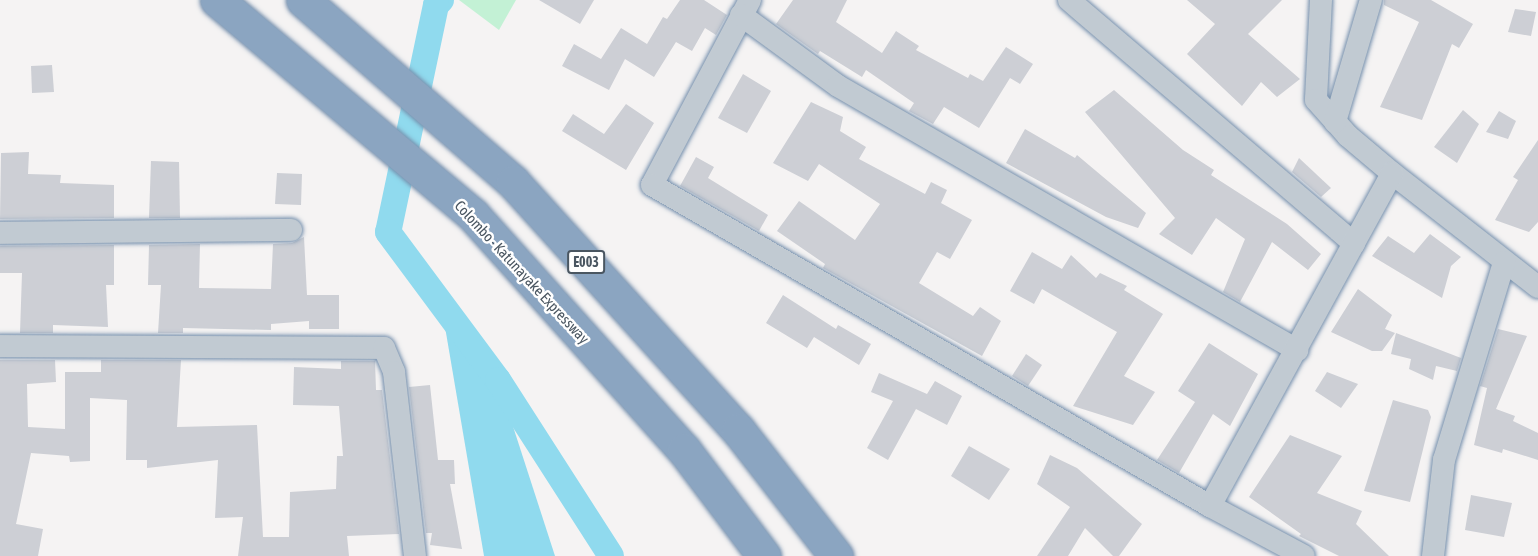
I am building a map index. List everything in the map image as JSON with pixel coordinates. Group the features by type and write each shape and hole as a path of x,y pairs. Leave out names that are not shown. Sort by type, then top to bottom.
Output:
{"highway":[{"name":"E003","path":"303,0 513,182 738,430 836,556"},
{"name":"Colombo - Katunayake Expressway","path":"226,6 473,216 684,450 764,556"}],"street":[{"path":"1069,0 1354,243"},
{"path":"1321,0 1316,100 1335,122 1392,173 1538,287"},
{"path":"1335,122 1371,0"},
{"path":"1297,350 838,86 746,7 652,185 1210,506 1304,556"},
{"path":"1210,506 1392,173"},
{"path":"0,233 291,230"},
{"path":"1433,556 1444,460 1504,262"},
{"path":"0,346 384,348 394,372 415,556"}],"green space":[{"path":"459,0 516,0 499,30"}],"water":[{"path":"444,321 498,380 555,556 484,556"}],"building":[{"path":"539,0 594,0 580,24"},
{"path":"680,0 704,0 727,15 716,35 705,28 692,51 676,42 654,77 625,59 609,90 562,66 574,44 601,59 621,28 647,44 663,17 667,19"},
{"path":"793,0 847,0 836,22 882,53 896,31 919,46 916,50 968,78 970,74 983,81 1006,47 1033,64 1020,84 1010,78 979,128 944,107 933,124 909,111 914,103 866,70 862,77 820,51 818,54 776,24"},
{"path":"1187,0 1282,0 1248,34 1300,79 1277,97 1261,82 1242,106 1187,54 1215,24"},
{"path":"1384,0 1431,0 1473,24 1459,48 1452,44 1422,120 1380,107 1419,22 1384,5"},
{"path":"1515,9 1536,12 1531,36 1508,32"},
{"path":"52,65 54,92 32,93 31,66"},
{"path":"743,74 771,91 747,133 718,118"},
{"path":"1114,90 1183,150 1214,170 1211,175 1287,224 1321,254 1308,270 1272,242 1240,302 1223,292 1245,239 1216,218 1192,255 1159,234 1175,218 1085,112"},
{"path":"811,102 843,117 840,131 866,147 859,159 925,194 931,182 947,190 941,203 972,220 950,259 937,252 919,283 973,316 980,307 1001,321 982,356 823,268 825,264 777,231 799,201 855,240 880,204 819,164 808,181 773,163"},
{"path":"626,104 654,123 626,170 562,131 573,114 604,134"},
{"path":"1463,110 1479,124 1457,163 1434,147"},
{"path":"1499,111 1516,121 1508,139 1486,132"},
{"path":"1025,129 1075,158 1077,155 1146,213 1138,228 1106,217 1006,163"},
{"path":"1538,140 1538,222 1529,232 1495,220 1518,180 1513,177"},
{"path":"29,152 28,174 61,175 60,183 114,185 114,218 0,219 1,153"},
{"path":"696,157 714,167 708,178 768,215 759,231 680,186"},
{"path":"1299,158 1331,188 1321,197 1292,172"},
{"path":"151,161 179,162 180,218 149,218"},
{"path":"277,173 302,174 301,205 275,204"},
{"path":"1430,234 1461,257 1451,266 1442,298 1372,256 1388,236 1414,253"},
{"path":"304,237 307,295 339,295 339,329 309,329 309,321 271,324 271,330 183,328 183,333 158,333 161,285 148,285 149,245 200,244 199,288 271,289 273,244 292,243"},
{"path":"114,245 114,285 106,285 108,327 53,325 53,333 20,333 22,273 0,273 0,246"},
{"path":"1032,252 1062,269 1071,255 1096,278 1100,273 1127,286 1124,290 1163,314 1124,376 1155,392 1133,425 1073,406 1117,332 1042,289 1034,304 1010,291"},
{"path":"1358,289 1392,315 1385,329 1395,333 1382,351 1372,351 1331,332"},
{"path":"783,295 836,329 838,325 871,344 859,365 814,337 807,348 766,323"},
{"path":"1498,329 1527,336 1496,409 1515,416 1513,421 1538,433 1538,460 1503,449 1502,453 1474,445 1487,388 1480,386"},
{"path":"1396,333 1461,358 1457,371 1436,366 1433,380 1409,369 1411,359 1391,354"},
{"path":"1209,343 1258,374 1230,426 1213,414 1179,473 1157,460 1195,402 1178,391"},
{"path":"1026,354 1042,365 1028,386 1012,376"},
{"path":"0,360 55,360 56,382 27,384 28,427 65,429 65,372 101,372 101,360 181,360 177,427 257,425 263,537 289,537 290,492 336,489 337,456 343,456 339,406 293,405 294,367 341,369 341,361 375,361 376,390 382,390 399,534 347,536 349,556 238,556 243,517 215,518 218,460 147,468 147,460 126,460 127,400 90,398 90,461 70,462 69,456 31,453 16,524 43,529 38,556 0,556"},
{"path":"1327,372 1358,384 1341,408 1315,391"},
{"path":"879,373 927,394 935,381 962,396 947,425 916,409 888,460 867,448 893,401 871,392"},
{"path":"430,385 438,460 454,460 455,484 450,484 462,549 430,545 432,533 426,533 409,387"},
{"path":"1393,400 1428,410 1431,417 1410,502 1364,491"},
{"path":"1290,435 1342,456 1317,493 1362,511 1356,524 1389,556 1339,556 1299,536 1301,534 1249,497"},
{"path":"969,446 1010,469 989,500 951,476"},
{"path":"1050,455 1077,468 1142,524 1119,556 1113,556 1085,528 1068,556 1037,556 1070,507 1037,484"},
{"path":"1471,495 1512,503 1504,537 1465,530"}],"waterway":[{"path":"441,0 436,5 388,232 498,380 611,556"}]}
